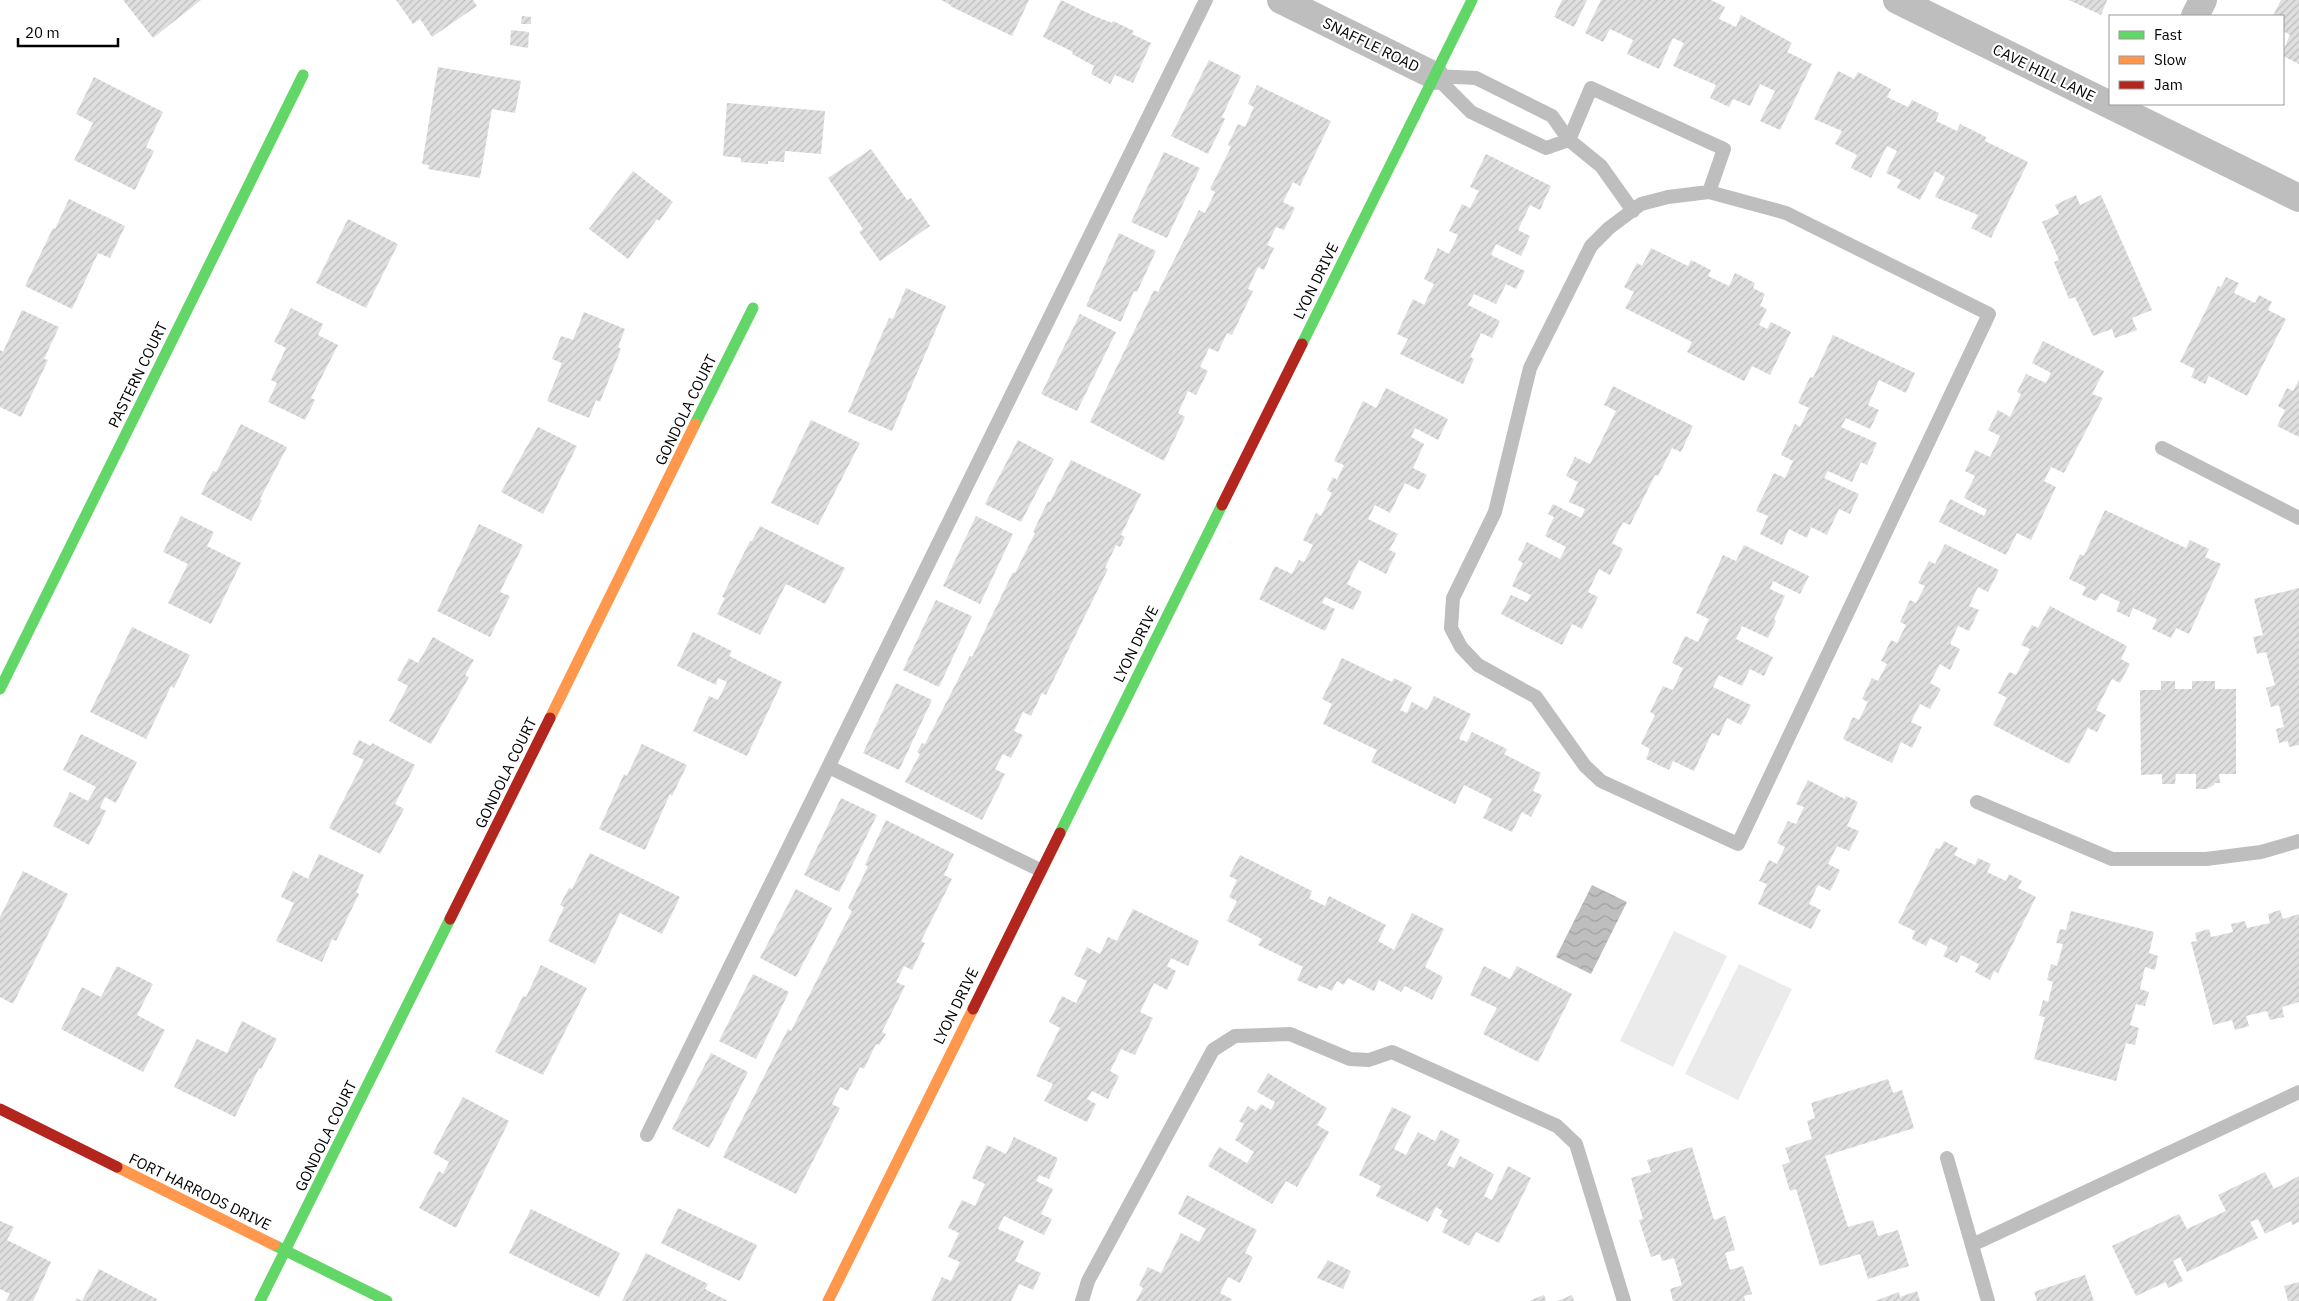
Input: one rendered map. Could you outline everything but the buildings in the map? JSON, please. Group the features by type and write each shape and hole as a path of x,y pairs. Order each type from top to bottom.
{"street":[{"name":"SNAFFLE ROAD","path":"1281,0 1435,76"},
{"name":"LYON DRIVE","path":"828,1301 1472,0"},
{"name":"CAVE HILL LANE","path":"1897,0 2109,96"},
{"path":"2196,15 2203,0"},
{"name":"PASTERN COURT","path":"0,689 303,75"},
{"name":"CAVE HILL LANE","path":"2129,105 2299,198"},
{"name":"GONDOLA COURT","path":"260,1301 753,308"},
{"name":"FORT HARRODS DRIVE","path":"0,1109 387,1301"}],"lane":[{"path":"647,1135 1206,0"},
{"path":"1435,76 1471,112 1546,148 1569,140 1591,88 1724,149 1709,192"},
{"path":"1435,76 1476,78 1552,116 1569,140 1601,166 1633,211"},
{"path":"1709,192 1786,213 1990,314 1738,844 1601,781 1585,766 1536,697 1478,665 1461,647 1451,628 1453,598 1495,512 1530,368 1592,246 1609,228 1633,211 1641,204 1668,197 1709,192"},
{"path":"2162,448 2299,518"},
{"path":"829,767 1040,870"},
{"path":"1977,802 2112,859 2206,859 2261,852 2299,841"},
{"path":"1082,1301 1088,1281 1213,1050 1235,1036 1259,1034 1290,1034 1350,1059 1370,1060 1392,1052 1557,1126 1576,1144 1624,1301"},
{"path":"1972,1245 2299,1092"},
{"path":"1947,1158 1988,1301"}],"shaded area":[{"path":"1674,931 1727,956 1673,1067 1620,1041"},
{"path":"1739,964 1792,989 1738,1100 1685,1074"}],"water":[{"path":"1592,885 1627,902 1591,974 1556,957"}],"traffic: fast":[{"path":"1302,344 1472,0"},
{"path":"0,689 303,75"},
{"path":"695,424 753,308"},
{"path":"1060,833 1222,505"},
{"path":"260,1301 450,919"},
{"path":"274,1245 387,1301"}],"traffic: slow":[{"path":"550,718 695,424"},
{"path":"828,1301 973,1009"},
{"path":"117,1167 274,1245"}],"traffic: jam":[{"path":"1222,505 1302,344"},
{"path":"450,919 550,718"},
{"path":"973,1009 1060,833"},
{"path":"0,1109 117,1167"}]}
